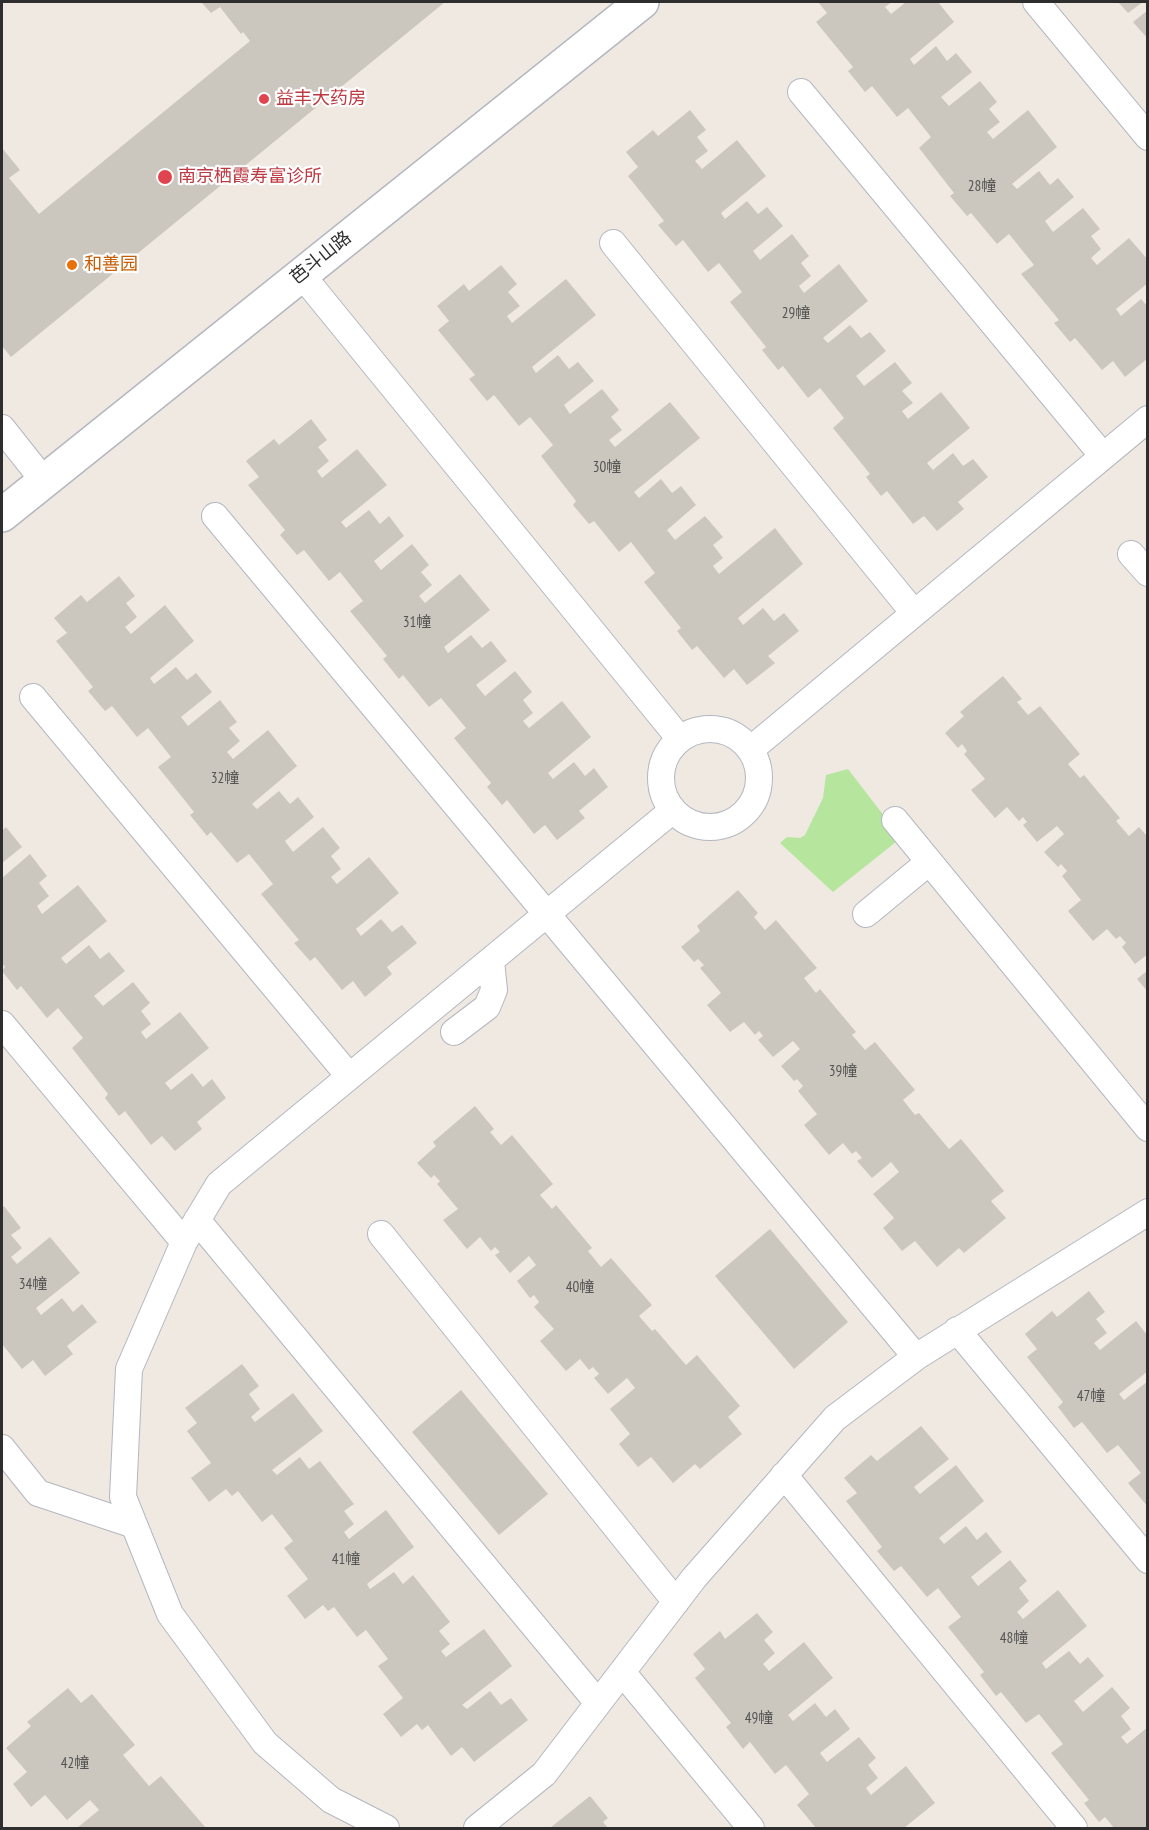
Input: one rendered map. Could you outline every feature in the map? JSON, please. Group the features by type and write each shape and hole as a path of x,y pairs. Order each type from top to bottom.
{"street":[{"name":"芭斗山路","path":"2,515 642,2"}],"lane":[{"path":"1036,2 1148,137"},
{"path":"801,92 1103,456"},
{"path":"613,243 914,613"},
{"path":"301,274 680,739"},
{"path":"750,750 1148,419"},
{"path":"2,428 44,481"},
{"path":"215,516 916,1357"},
{"path":"33,697 349,1076"},
{"path":"710,729 727,732 741,740 750,750 758,769 758,786 753,801 741,816 724,825 705,827 687,822 673,810 664,796 660,781 662,765 669,751 680,739 694,731 710,729"},
{"path":"386,1828 331,1800 265,1743 170,1614 123,1497 129,1369 184,1242 219,1185 673,810"},
{"path":"895,820 1148,1128"},
{"path":"866,914 929,862"},
{"path":"454,1032 487,1007 494,990 491,961"},
{"path":"2,1024 184,1242"},
{"path":"477,1828 544,1774 694,1578 835,1418 916,1357 957,1330 1148,1212"},
{"path":"197,1220 598,1703"},
{"path":"381,1234 676,1602"},
{"path":"957,1330 1148,1560"},
{"path":"2,1448 38,1493 134,1525"},
{"path":"784,1475 1074,1828"},
{"path":"622,1672 752,1828"}],"green space":[{"path":"848,769 901,838 833,892 780,843 787,837 800,838 805,835 823,798 826,775"}],"building":[{"path":"201,2 445,2 11,357 2,346 2,148 20,170 9,178 39,214 250,41 243,32 241,34 220,7 211,13"},
{"path":"818,2 892,2 885,7 891,14 906,2 938,2 954,22 910,59 914,65 936,46 947,61 956,53 972,72 941,97 949,106 980,81 997,102 989,109 1000,122 987,132 993,139 1028,110 1057,147 1012,184 1017,189 1039,171 1050,185 1058,178 1074,197 1045,221 1053,232 1083,208 1100,229 1091,236 1101,249 1091,258 1097,265 1129,238 1148,260 1148,283 1116,309 1121,316 1141,299 1148,307 1148,358 1125,377 1113,361 1102,370 1075,338 1070,342 1054,323 1059,320 1021,274 1034,265 1009,234 997,244 971,213 967,216 950,196 954,193 919,148 931,137 908,108 897,117 872,86 865,92 848,71 853,67 816,22 827,13"},
{"path":"1118,2 1143,2 1128,13"},
{"path":"1148,10 1148,39 1133,22"},
{"path":"690,110 706,130 697,137 708,151 695,161 702,169 737,140 766,176 721,213 725,219 747,201 758,214 767,207 783,226 753,251 760,260 792,234 809,256 801,263 811,276 799,286 804,293 839,264 868,301 823,338 828,343 850,325 861,338 870,332 886,351 856,376 864,386 895,362 912,383 902,391 913,403 902,411 908,419 941,392 970,428 927,463 933,470 953,453 963,466 973,459 988,477 958,502 964,509 937,531 924,516 913,524 887,491 881,496 866,477 870,474 833,428 844,418 820,388 808,398 783,366 778,370 762,350 766,347 730,302 742,292 719,263 708,272 683,240 676,246 658,225 664,221 628,176 638,167 626,152 653,130 658,136"},
{"path":"501,265 517,284 508,292 520,306 507,316 512,323 566,279 596,315 532,367 536,373 558,355 569,369 578,362 594,381 564,405 570,414 602,389 619,410 611,417 622,430 609,440 615,447 670,402 700,438 634,492 639,498 661,479 672,493 681,486 696,505 667,530 675,540 705,516 723,537 713,545 723,558 713,566 719,574 775,528 803,564 738,618 743,625 763,608 774,621 784,613 799,631 768,656 775,663 747,685 734,669 724,678 697,646 692,650 677,631 681,628 644,582 655,573 631,542 619,552 594,521 589,524 573,505 576,501 541,456 553,445 530,417 519,426 494,395 487,401 469,379 475,375 438,330 449,321 437,306 464,284 469,291"},
{"path":"311,419 327,440 318,447 329,461 317,471 322,478 357,449 387,485 341,522 346,528 369,510 380,524 389,516 404,536 374,561 381,570 412,544 429,565 421,572 432,585 419,596 425,603 460,574 490,610 444,647 448,653 471,635 482,648 491,641 507,661 476,685 485,696 515,671 532,692 523,700 533,713 523,721 529,728 562,701 591,737 548,773 553,779 574,762 585,776 594,768 608,787 579,811 585,818 557,840 545,825 534,834 507,800 502,805 487,787 491,783 454,738 466,728 441,698 429,707 403,675 399,679 383,659 387,656 350,611 363,601 340,572 329,581 304,550 297,555 280,535 285,530 248,485 259,477 246,461 274,439 279,445"},
{"path":"119,576 135,596 126,603 137,617 125,627 131,634 165,605 194,641 150,678 154,684 176,667 187,680 196,673 212,692 181,717 188,726 220,700 237,722 229,728 240,741 227,752 233,759 268,730 297,766 252,804 257,809 279,791 290,804 298,797 314,817 285,841 293,852 323,827 340,848 331,856 341,869 331,877 337,884 369,857 399,893 356,929 361,936 381,919 392,932 402,925 417,943 387,967 392,974 365,997 353,981 342,990 315,957 310,961 294,943 299,940 261,894 273,884 249,854 237,863 211,832 207,836 190,815 194,812 158,767 171,757 148,728 137,737 112,706 105,711 88,691 93,687 56,641 67,633 54,618 81,595 87,602"},
{"path":"1003,676 1022,699 1017,702 1028,715 1040,706 1080,754 1068,764 1080,778 1084,775 1120,818 1116,821 1129,836 1139,827 1148,837 1148,954 1135,964 1122,947 1126,943 1120,936 1116,939 1107,929 1093,941 1068,911 1081,900 1062,876 1067,871 1061,864 1058,867 1044,852 1064,834 1057,826 1037,842 1023,825 1027,822 1023,817 1019,821 1007,807 995,818 971,790 985,779 964,754 967,751 962,744 958,748 945,733 964,716 960,712"},
{"path":"6,827 22,847 2,863 2,831"},
{"path":"30,854 47,876 39,883 49,896 37,906 42,914 78,885 107,921 61,958 66,964 89,945 100,959 109,952 125,971 94,996 103,1006 133,982 150,1003 141,1011 151,1024 141,1032 146,1039 180,1012 209,1048 165,1083 171,1090 192,1073 203,1087 212,1079 226,1098 197,1122 202,1129 175,1151 162,1136 151,1145 125,1111 119,1116 105,1098 108,1094 72,1048 83,1038 58,1008 47,1018 21,986 17,990 2,971 5,967 2,963 2,878"},
{"path":"738,890 758,913 754,917 765,930 776,920 817,968 804,978 816,993 820,989 856,1032 852,1035 865,1050 875,1042 915,1090 903,1100 915,1115 919,1113 949,1149 961,1139 1004,1191 991,1201 1006,1218 964,1253 959,1248 937,1267 915,1241 902,1251 883,1228 894,1218 873,1194 899,1172 891,1162 872,1178 857,1161 862,1158 856,1151 852,1154 843,1143 829,1155 804,1125 817,1114 798,1091 803,1086 797,1079 794,1081 781,1066 800,1049 793,1041 773,1057 758,1040 763,1036 759,1031 755,1035 744,1022 730,1032 707,1005 721,993 700,968 704,965 698,959 694,962 681,947 700,931 697,926"},
{"path":"1148,970 1148,992 1137,979"},
{"path":"475,1106 494,1129 490,1132 501,1145 512,1135 553,1184 540,1195 552,1209 556,1205 592,1248 588,1251 601,1267 611,1258 652,1305 639,1316 652,1331 655,1329 686,1365 697,1355 740,1406 728,1417 742,1434 700,1469 695,1464 673,1483 651,1457 638,1467 619,1444 630,1434 610,1409 635,1388 627,1378 608,1394 594,1378 599,1374 593,1367 589,1370 580,1359 566,1371 540,1341 554,1329 534,1307 539,1302 534,1295 530,1298 517,1281 536,1265 529,1256 510,1273 495,1255 500,1252 495,1247 491,1251 480,1237 467,1249 443,1220 458,1209 437,1184 440,1181 434,1175 431,1178 417,1163 436,1146 433,1142"},
{"path":"4,1206 21,1228 11,1235 22,1248 11,1257 17,1264 50,1237 80,1273 36,1308 41,1315 62,1298 73,1312 82,1304 97,1322 67,1346 73,1354 45,1376 33,1360 22,1369 2,1344 2,1208"},
{"path":"770,1229 848,1322 794,1369 715,1276"},
{"path":"1089,1291 1105,1312 1096,1319 1107,1333 1094,1343 1100,1350 1136,1321 1148,1336 1148,1371 1119,1394 1124,1400 1148,1381 1148,1507 1128,1483 1141,1473 1118,1445 1107,1453 1082,1422 1074,1428 1058,1407 1063,1402 1027,1357 1037,1349 1025,1334 1052,1311 1057,1317"},
{"path":"242,1364 259,1386 249,1394 260,1409 251,1417 255,1422 293,1393 323,1431 272,1470 277,1475 300,1457 309,1469 320,1461 354,1504 344,1511 354,1524 344,1532 349,1539 386,1510 414,1547 367,1584 370,1589 394,1572 403,1584 413,1575 450,1622 439,1631 450,1644 441,1651 446,1657 484,1629 512,1666 462,1705 467,1709 490,1691 501,1705 511,1698 528,1720 474,1762 462,1747 451,1756 428,1725 422,1730 417,1724 401,1737 383,1714 403,1698 378,1666 388,1659 366,1630 357,1637 334,1607 328,1611 323,1605 305,1619 287,1596 308,1579 284,1548 293,1541 272,1514 262,1522 238,1491 232,1496 226,1489 209,1502 191,1478 211,1463 187,1431 197,1423 185,1408"},
{"path":"461,1390 548,1494 499,1535 412,1432"},
{"path":"921,1426 949,1459 914,1487 920,1494 956,1465 984,1501 939,1538 944,1544 966,1526 977,1540 986,1532 1002,1552 971,1577 978,1586 1010,1560 1027,1581 1019,1588 1029,1601 1017,1612 1023,1619 1058,1590 1087,1626 1042,1663 1046,1669 1069,1651 1080,1664 1088,1657 1104,1676 1074,1701 1083,1712 1112,1687 1130,1708 1121,1716 1131,1729 1121,1737 1127,1744 1148,1727 1148,1787 1146,1789 1148,1791 1148,1828 1114,1828 1105,1817 1099,1822 1084,1803 1089,1800 1051,1753 1063,1744 1039,1714 1026,1723 1001,1692 996,1696 980,1675 984,1672 948,1627 961,1617 938,1588 927,1597 901,1566 894,1571 877,1551 882,1547 846,1501 857,1493 844,1478 871,1455 877,1461"},
{"path":"757,1613 773,1632 764,1640 775,1653 763,1664 769,1671 804,1642 833,1678 788,1715 793,1721 815,1703 826,1717 835,1709 850,1729 820,1753 827,1762 859,1737 876,1758 868,1765 878,1778 866,1788 871,1795 906,1766 935,1803 904,1828 816,1828 797,1805 809,1794 786,1765 775,1774 750,1742 743,1749 726,1727 731,1723 695,1678 705,1669 693,1654 720,1631 725,1639"},
{"path":"68,1688 81,1703 92,1694 135,1745 123,1755 149,1786 161,1776 206,1828 77,1828 99,1810 90,1800 67,1820 45,1795 31,1807 13,1784 27,1772 6,1748 31,1726 27,1722"},
{"path":"590,1796 608,1818 603,1822 608,1828 550,1828"}],"place":[{"name":"益丰大药房","path":"264,99"},
{"name":"南京栖霞寿富诊所","path":"165,177"},
{"name":"和善园","path":"72,265"}]}
